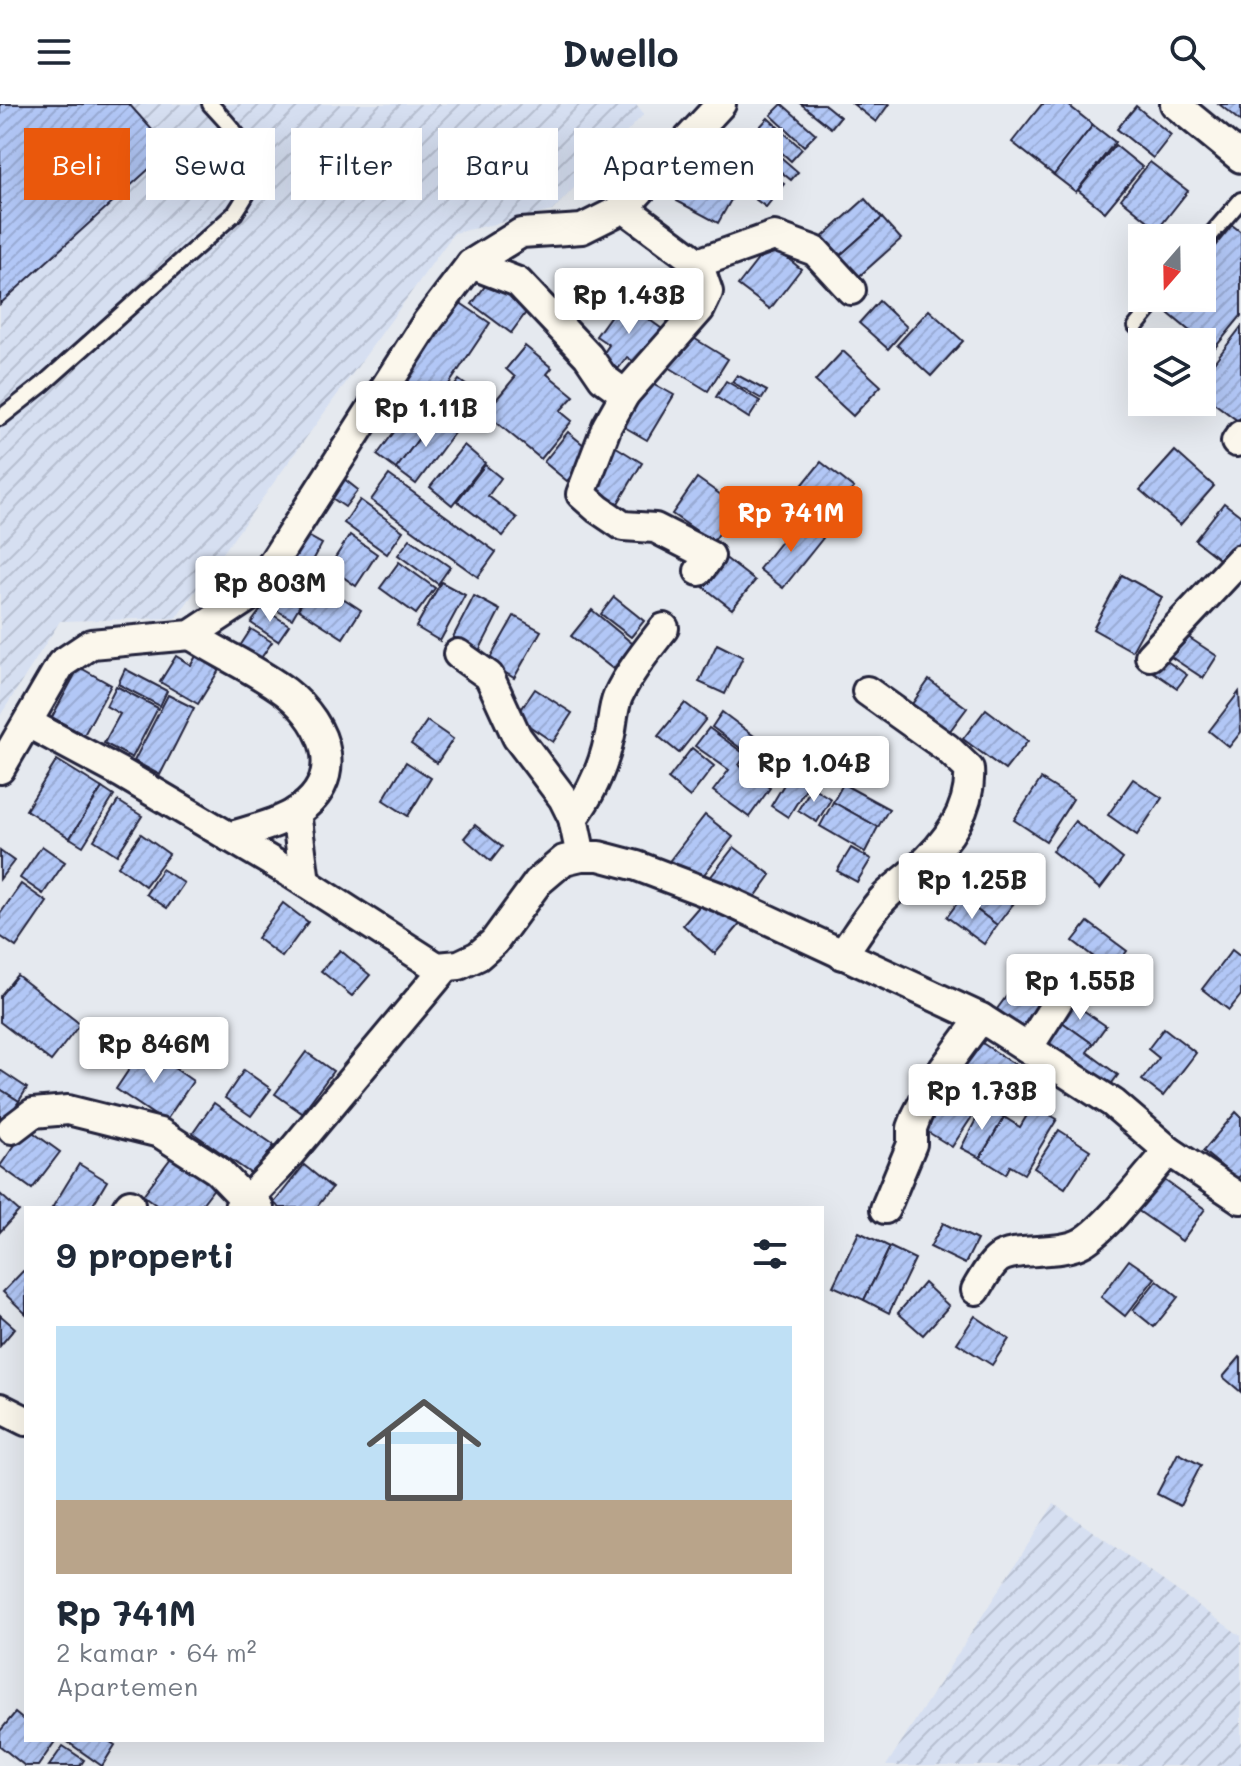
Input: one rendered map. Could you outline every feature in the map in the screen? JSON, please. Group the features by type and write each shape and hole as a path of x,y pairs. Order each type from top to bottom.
{"street":[{"path":"0,769 61,664 91,644 191,635 253,594 427,322 471,264 521,233 582,229 624,208 721,104"},
{"path":"1175,104 1241,158"},
{"path":"624,208 698,263 708,292 700,309 625,394 607,426 581,494 623,526 655,528 710,556 699,571"},
{"path":"698,263 774,236 815,251 851,290"},
{"path":"471,264 518,282 578,344 603,378 625,394"},
{"path":"1150,656 1237,571"},
{"path":"573,818 590,796 609,739 618,696 664,628"},
{"path":"191,635 287,693 315,719 326,750 326,776 314,797 296,812 275,823 229,837"},
{"path":"458,654 489,676 517,737 563,798 573,818 581,856"},
{"path":"842,955 883,899 954,832 970,781 969,769 947,748 867,691"},
{"path":"28,723 305,882 426,961 445,968 478,956 494,942 544,875 564,860 599,856 637,866 719,897 981,1018 1113,1103 1169,1151 1241,1199"},
{"path":"296,812 305,882"},
{"path":"12,1129 33,1113 68,1110 160,1133 217,1170 247,1205 445,968"},
{"path":"1028,1048 1070,982"},
{"path":"885,1209 912,1144 912,1128 917,1115 934,1082 981,1018"},
{"path":"976,1290 999,1258 1013,1254 1062,1251 1084,1241 1114,1213 1169,1151"},
{"path":"0,1408 24,1420"}],"lane":[{"path":"0,418 42,385 235,213 252,178 250,160 235,131 210,104"},
{"path":"1216,229 1241,200"},
{"path":"1136,326 1148,312"}],"shaded area":[{"path":"0,104 636,104 644,114 631,128 574,128 574,188 552,211 454,233 176,618 60,621 0,716"},
{"path":"1054,1504 1241,1636 1241,1766 886,1766"}],"building":[{"path":"0,104 129,104 150,128 146,128 146,172 130,186 130,128 24,128 24,200 115,200 0,304"},
{"path":"782,104 816,134 804,146 771,115"},
{"path":"801,104 824,104 840,117 831,128"},
{"path":"853,104 889,104 876,122"},
{"path":"1042,104 1067,104 1093,125 1054,175 1012,142"},
{"path":"1219,104 1241,104 1241,122"},
{"path":"1136,106 1171,135 1153,158 1117,129"},
{"path":"768,118 779,128 759,128"},
{"path":"1093,125 1115,142 1076,192 1054,175"},
{"path":"783,132 802,149 791,161 783,154"},
{"path":"1115,145 1142,167 1105,212 1078,190"},
{"path":"783,159 798,172 791,180 783,173"},
{"path":"1150,162 1188,191 1162,224 1152,224 1121,199"},
{"path":"865,199 882,218 837,258 820,239"},
{"path":"678,200 731,200 718,223"},
{"path":"756,200 771,200 766,207"},
{"path":"882,218 901,239 856,279 837,258"},
{"path":"1232,225 1241,232 1241,316 1216,346 1216,328 1186,328 1167,312 1216,312 1216,245"},
{"path":"770,244 801,269 770,309 738,285"},
{"path":"491,278 530,307 511,333 472,304"},
{"path":"456,300 490,323 435,405 400,382"},
{"path":"622,300 665,331 640,366 627,357 618,369 601,357 609,345 596,336"},
{"path":"879,301 907,327 888,349 859,323"},
{"path":"929,310 963,341 931,376 897,345"},
{"path":"1241,327 1241,417 1238,421 1216,404 1216,360"},
{"path":"687,334 728,359 708,391 667,366"},
{"path":"525,346 552,368 547,374 574,396 560,411 572,421 541,459 485,413 515,377 506,369"},
{"path":"843,351 881,386 853,416 815,381"},
{"path":"737,375 767,391 762,399 732,382"},
{"path":"459,380 489,402 468,431 438,408"},
{"path":"647,380 674,395 647,440 621,425"},
{"path":"726,381 760,401 749,418 716,397"},
{"path":"418,400 437,414 396,469 377,455"},
{"path":"437,414 457,429 416,484 396,469"},
{"path":"568,432 591,451 567,481 544,462"},
{"path":"464,445 485,463 452,505 430,487"},
{"path":"613,445 642,463 614,510 584,492"},
{"path":"1175,451 1214,486 1180,525 1140,490"},
{"path":"821,462 854,488 827,520 795,494"},
{"path":"485,465 501,478 488,496 517,518 503,536 457,501"},
{"path":"389,475 496,552 478,577 371,500"},
{"path":"343,478 358,490 345,507 329,496"},
{"path":"697,478 738,507 713,542 672,514"},
{"path":"360,500 403,531 387,554 344,523"},
{"path":"1224,503 1241,516 1241,539 1223,562 1195,540"},
{"path":"799,519 823,538 783,588 759,569"},
{"path":"299,531 322,544 308,570 284,557"},
{"path":"350,535 377,554 356,586 329,567"},
{"path":"410,539 450,567 438,584 398,555"},
{"path":"719,553 755,581 732,609 697,582"},
{"path":"399,562 435,588 416,614 380,588"},
{"path":"1122,575 1162,597 1132,651 1093,629"},
{"path":"317,581 361,610 343,638 298,609"},
{"path":"441,582 465,595 440,641 416,627"},
{"path":"270,589 300,605 292,619 262,602"},
{"path":"474,596 500,610 479,651 453,637"},
{"path":"614,597 644,621 631,637 601,614"},
{"path":"262,608 289,625 278,641 251,623"},
{"path":"592,610 633,644 613,669 571,636"},
{"path":"514,616 541,631 514,678 488,662"},
{"path":"251,629 272,642 255,667 235,654"},
{"path":"1182,633 1217,656 1203,678 1168,655"},
{"path":"717,644 743,657 725,694 699,682"},
{"path":"176,656 191,665 196,656 219,670 198,704 160,682"},
{"path":"1161,657 1187,675 1177,688 1152,671"},
{"path":"79,667 111,685 84,735 52,717"},
{"path":"125,669 167,691 160,706 118,684"},
{"path":"929,680 967,708 949,732 912,704"},
{"path":"116,686 158,708 132,758 104,743 120,714 106,706"},
{"path":"535,689 572,713 553,742 516,717"},
{"path":"1239,692 1241,732 1229,747 1209,731"},
{"path":"168,695 194,708 160,775 134,761"},
{"path":"685,703 706,719 679,753 658,736"},
{"path":"986,709 1028,741 1005,770 963,739"},
{"path":"722,712 754,736 743,750 712,727"},
{"path":"427,721 453,739 437,763 411,744"},
{"path":"709,728 746,755 739,765 770,788 749,817 713,791 729,770 695,746"},
{"path":"768,742 790,756 773,783 751,770"},
{"path":"692,748 714,766 690,797 668,779"},
{"path":"57,760 102,788 70,838 26,810"},
{"path":"406,762 431,778 408,816 383,800"},
{"path":"797,763 815,774 788,817 771,806"},
{"path":"1041,779 1073,799 1046,841 1014,820"},
{"path":"1133,779 1162,798 1137,835 1108,815"},
{"path":"843,784 889,809 878,827 833,802"},
{"path":"812,787 831,799 817,822 798,810"},
{"path":"102,788 114,796 83,846 70,838"},
{"path":"118,801 142,816 117,855 94,840"},
{"path":"833,802 878,827 865,852 820,826"},
{"path":"705,815 733,837 695,886 667,864"},
{"path":"1075,821 1123,859 1100,889 1052,851"},
{"path":"475,825 502,847 491,861 464,838"},
{"path":"141,834 169,854 145,886 118,866"},
{"path":"42,846 65,862 43,894 20,878"},
{"path":"734,847 771,875 747,908 709,879"},
{"path":"851,848 871,859 857,882 837,871"},
{"path":"0,851 14,861 0,879"},
{"path":"988,863 1024,889 1013,904 977,878"},
{"path":"162,869 184,883 167,908 146,894"},
{"path":"977,878 1013,904 997,925 961,898"},
{"path":"21,884 47,902 16,947 0,936 0,914"},
{"path":"961,898 997,925 984,944 947,917"},
{"path":"703,902 719,915 726,907 742,922 715,954 683,925"},
{"path":"283,903 308,922 282,957 257,938"},
{"path":"1088,922 1127,951 1112,971 1073,941"},
{"path":"340,950 370,975 352,996 321,971"},
{"path":"1232,950 1241,957 1241,995 1229,1010 1202,989"},
{"path":"1025,971 1057,993 1028,1033 997,1009"},
{"path":"17,975 80,1024 51,1061 0,1022 0,996"},
{"path":"1067,999 1106,1026 1093,1044 1055,1017"},
{"path":"1055,1017 1093,1044 1087,1052 1118,1075 1106,1091 1037,1041"},
{"path":"1164,1028 1196,1053 1163,1096 1142,1080 1159,1058 1148,1049"},
{"path":"976,1039 1025,1071 1008,1097 959,1064"},
{"path":"144,1047 193,1081 165,1122 116,1089"},
{"path":"306,1052 333,1071 302,1113 275,1094"},
{"path":"0,1070 27,1088 19,1101 0,1089"},
{"path":"244,1070 271,1089 251,1116 225,1098"},
{"path":"0,1089 19,1101 3,1126 0,1124"},
{"path":"942,1094 973,1115 952,1147 920,1127"},
{"path":"214,1103 274,1145 253,1175 193,1133"},
{"path":"1033,1105 1057,1119 1024,1174 1010,1166 1006,1174 980,1158 1004,1117 1020,1127"},
{"path":"983,1106 1004,1117 980,1158 961,1148"},
{"path":"1236,1112 1241,1117 1241,1175 1237,1179 1203,1151"},
{"path":"27,1128 60,1152 32,1189 0,1166"},
{"path":"1059,1130 1090,1150 1065,1188 1034,1168"},
{"path":"174,1154 215,1187 201,1206 157,1206 143,1195"},
{"path":"79,1164 107,1181 92,1206 53,1206"},
{"path":"304,1165 332,1188 318,1206 278,1206 274,1203"},
{"path":"1160,1177 1205,1209 1182,1241 1137,1210"},
{"path":"0,1194 19,1211 0,1232"},
{"path":"943,1223 977,1240 965,1264 930,1247"},
{"path":"859,1232 890,1247 864,1300 833,1286"},
{"path":"890,1247 915,1259 889,1313 864,1300"},
{"path":"1129,1260 1155,1278 1125,1316 1101,1297"},
{"path":"23,1271 24,1272 24,1312 3,1292"},
{"path":"1157,1280 1178,1297 1154,1327 1133,1310"},
{"path":"924,1283 949,1306 923,1335 898,1313"},
{"path":"0,1315 15,1328 0,1346"},
{"path":"975,1316 1009,1339 992,1365 957,1343"},
{"path":"1241,1358 1241,1392 1223,1377"},
{"path":"1178,1453 1201,1465 1180,1506 1157,1494"},
{"path":"15,1713 24,1720 24,1742 55,1742 38,1766 25,1766 0,1746 0,1731"},
{"path":"68,1742 110,1742 115,1745 102,1766"},
{"path":"63,1746 84,1760 80,1766 49,1766"}]}
